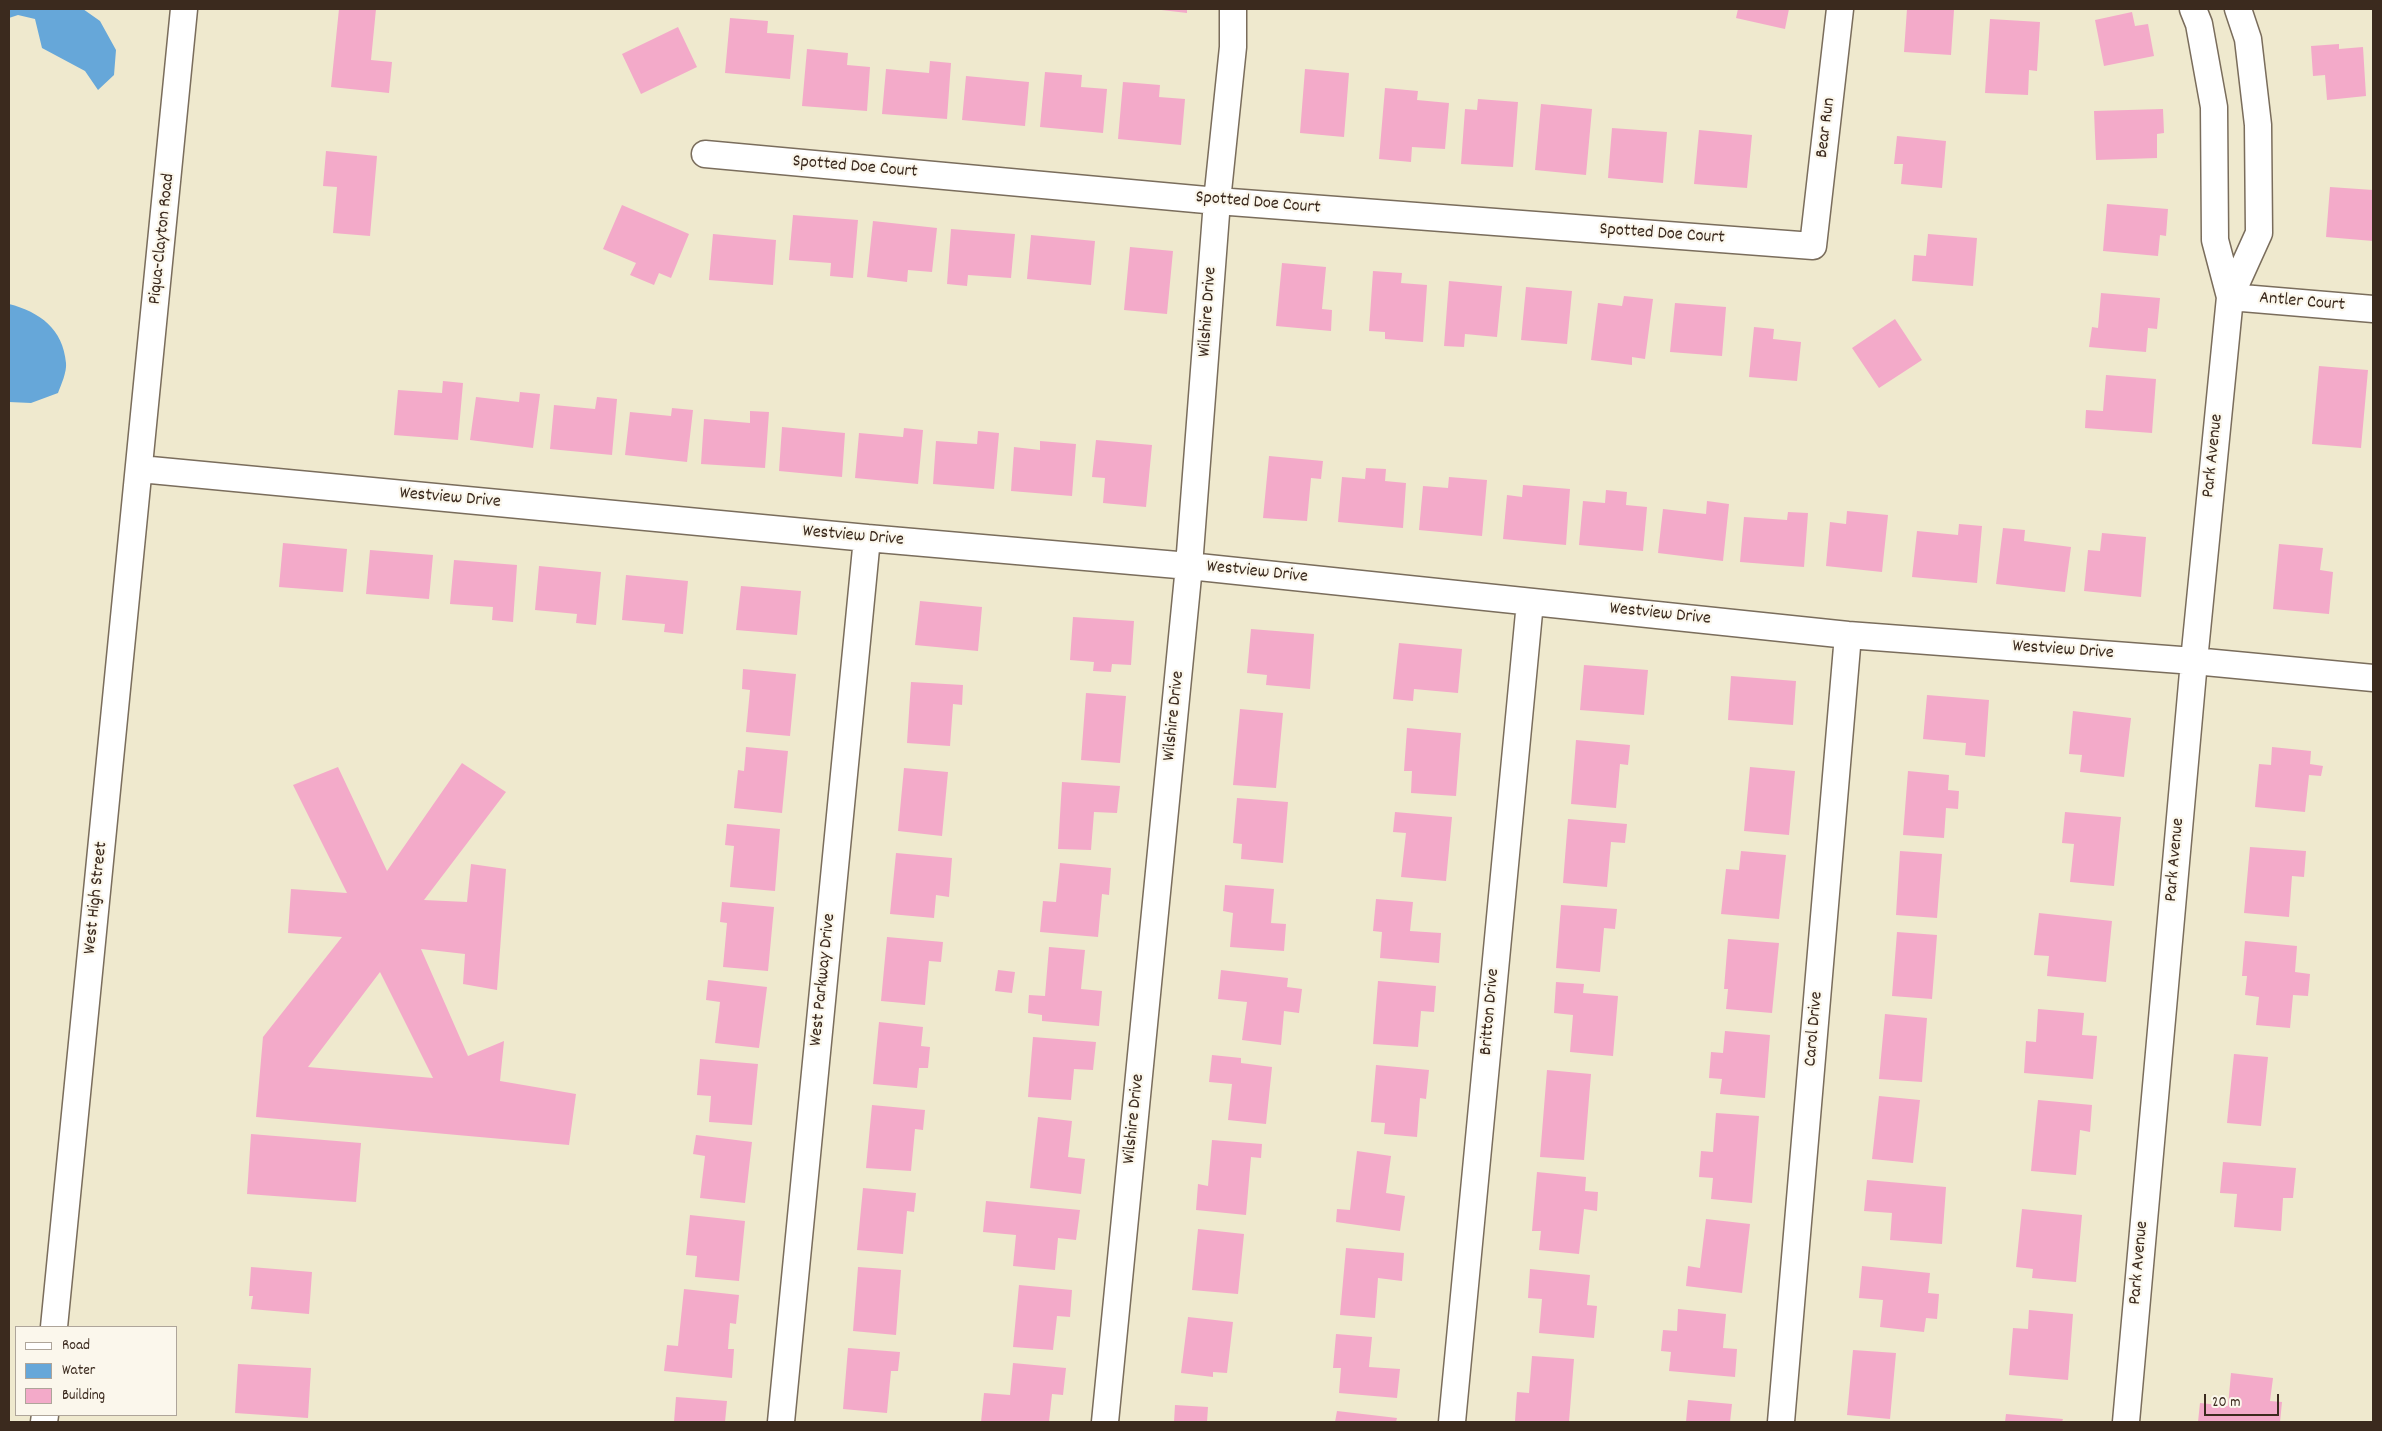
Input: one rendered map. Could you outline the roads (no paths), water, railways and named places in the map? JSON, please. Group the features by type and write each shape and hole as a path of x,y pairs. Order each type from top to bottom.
{"street":[{"name":"Piqua-Clayton Road","path":"140,469 184,9"},
{"name":"Wilshire Drive","path":"1105,1422 1189,566 1217,201 1233,47 1233,9"},
{"name":"Bear Run","path":"1813,246 1840,9"},
{"name":"Park Avenue","path":"2193,9 2199,24 2214,107 2215,240 2230,297"},
{"name":"Park Avenue","path":"2126,1422 2194,661 2230,297 2258,232 2258,125 2248,38 2238,9"},
{"name":"Spotted Doe Court","path":"705,154 1217,201 1813,246"},
{"name":"Antler Court","path":"2230,297 2373,309"},
{"name":"Westview Drive","path":"140,469 867,538 1189,566 1848,635 2194,661 2373,678"},
{"name":"West High Street","path":"54,1326 140,469"},
{"name":"West Parkway Drive","path":"781,1422 867,538"},
{"name":"Britton Drive","path":"1452,1422 1530,602"},
{"name":"Carol Drive","path":"1781,1422 1848,635"}],"water":[{"path":"9,9 83,9 100,21 116,50 114,75 98,90 85,71 42,48 35,19 18,15 9,18"},
{"path":"9,304 40,317 55,332 60,341 64,351 66,367 58,393 31,403 9,402"}]}
